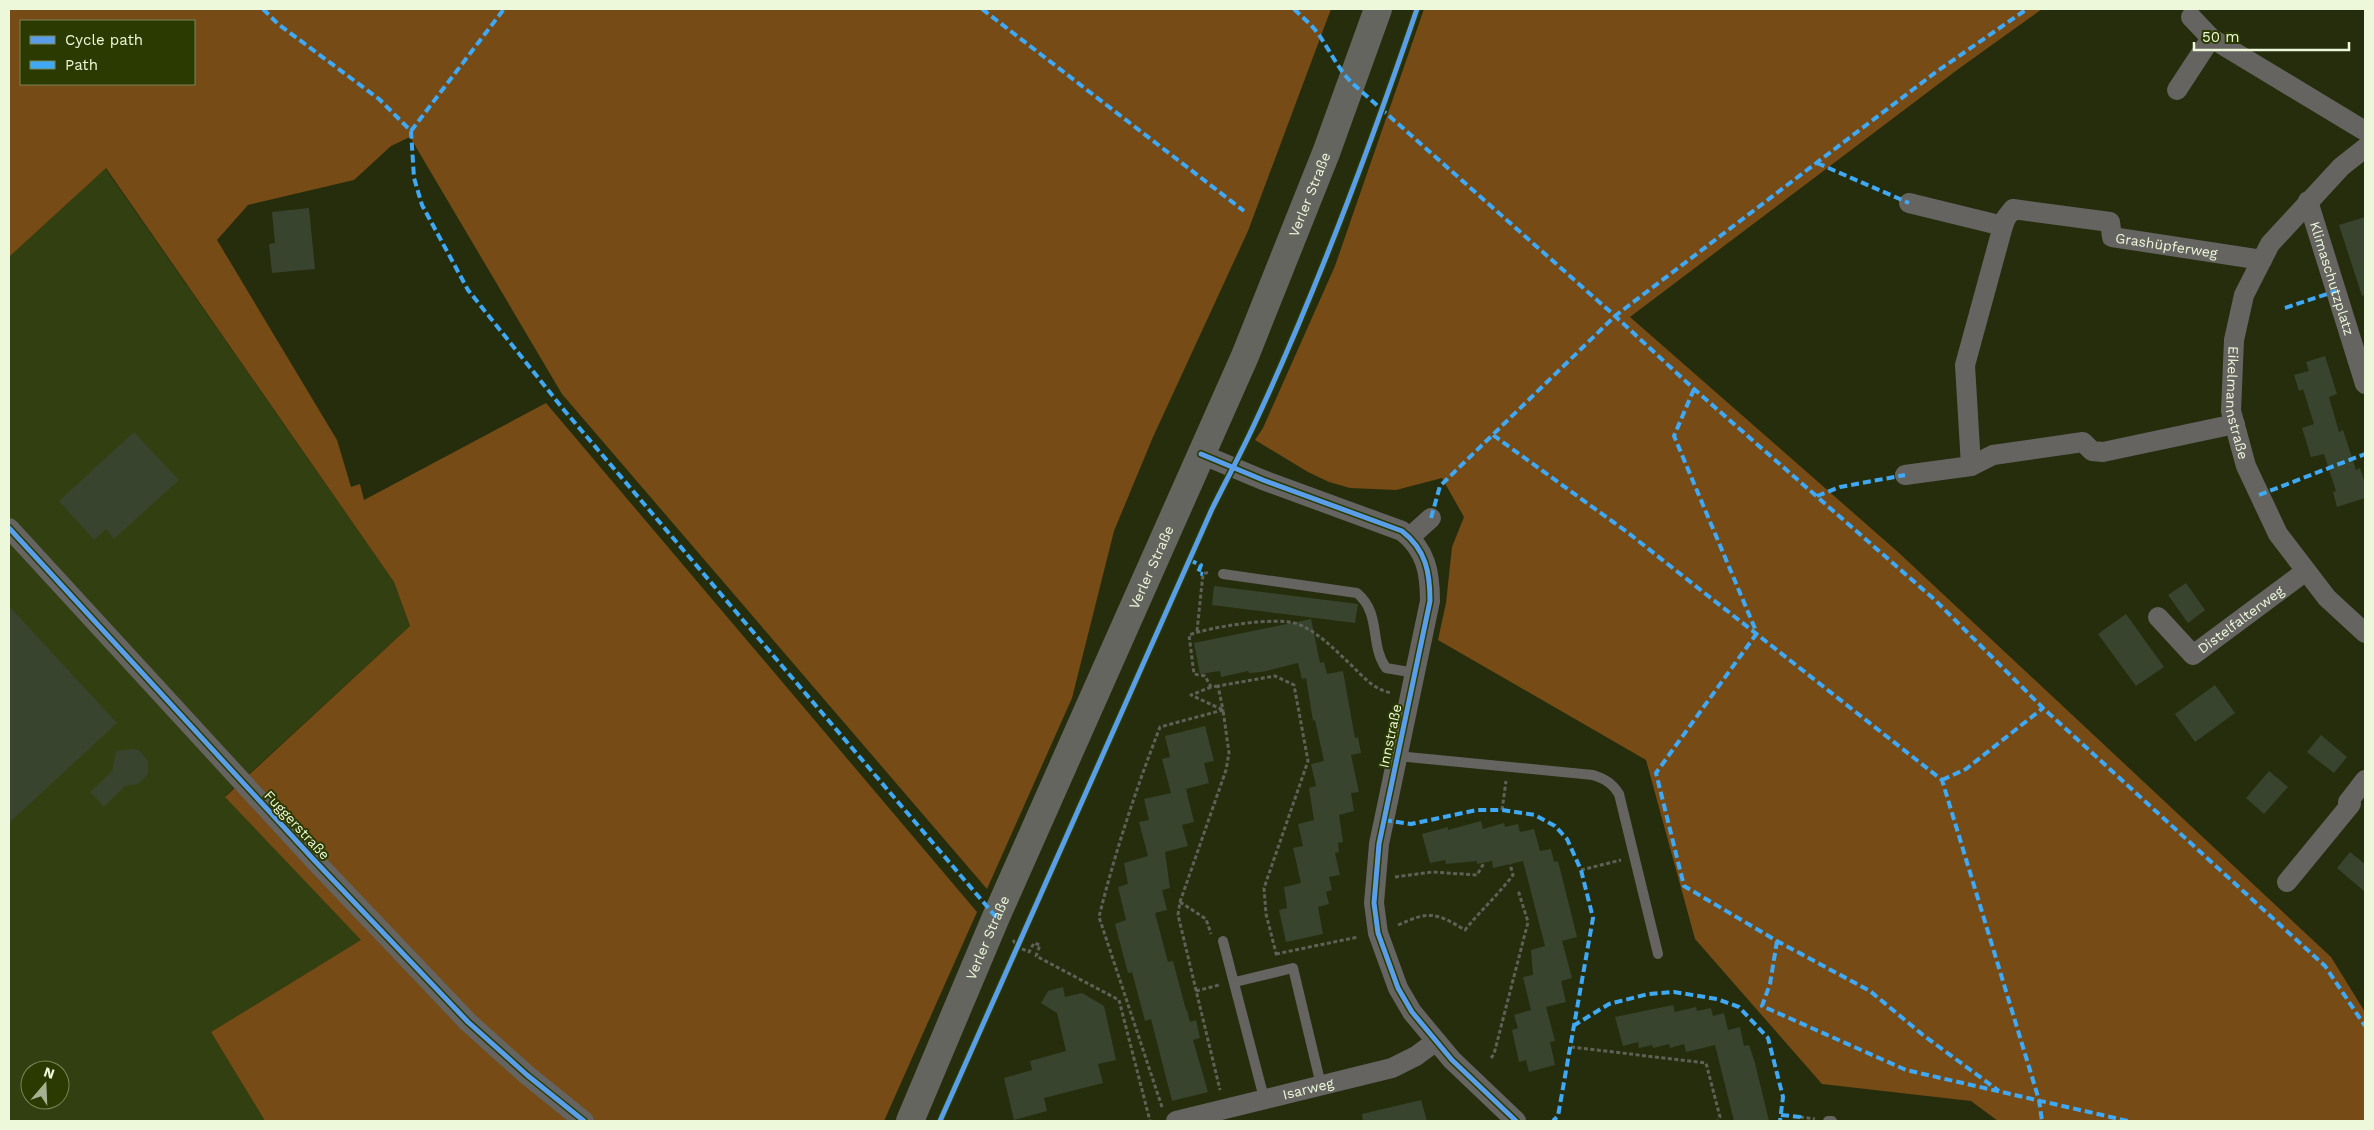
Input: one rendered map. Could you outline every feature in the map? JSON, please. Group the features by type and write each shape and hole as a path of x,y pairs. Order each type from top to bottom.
{"main road":[{"name":"Verler Straße","path":"910,1121 996,917 1201,454 1281,268 1326,153 1378,9"}],"street":[{"path":"2191,17 2211,38 2365,131"},
{"path":"2177,90 2211,38"},
{"name":"Eikelmannstraße","path":"2365,148 2341,167 2270,244 2244,295 2234,340 2231,411 2246,466 2278,534 2327,598 2365,633"},
{"name":"Klimaschutzplatz","path":"2308,201 2365,384"},
{"path":"1909,203 2003,226 1965,365 1971,466"},
{"name":"Grashüpferweg","path":"2003,226 2006,218 2013,210 2110,222 2112,237 2262,260"},
{"path":"1905,476 1971,466 1993,455 2083,442 2092,451 2103,452 2235,424"},
{"name":"Innstraße","path":"1201,454 1263,480 1388,525 1410,538 1422,554 1430,575 1430,601 1379,844 1374,903 1378,933 1398,988 1412,1012 1435,1042 1516,1121"},
{"path":"1410,538 1431,518"},
{"name":"Fuggerstraße","path":"9,528 314,860 468,1022 527,1075 584,1121"},
{"name":"Distelfalterweg","path":"2158,616 2193,655 2306,571"},
{"path":"2287,882 2351,804 2348,802 2365,780"},
{"name":"Isarweg","path":"1169,1115 1225,1108 1392,1068 1416,1056 1435,1042"}],"lane":[{"path":"1223,574 1357,593 1366,600 1373,619 1378,658 1386,668 1414,673"},
{"path":"1397,756 1593,775 1604,779 1614,786 1619,794 1658,954"},
{"path":"1223,941 1264,1098"},
{"path":"1235,982 1293,968 1321,1085"}],"path":[{"path":"1198,632 1203,574 1210,572 1223,574"},
{"path":"1211,687 1205,676 1194,674 1189,635 1236,624 1296,623 1323,638 1377,689 1410,697"},
{"path":"1223,710 1191,696 1211,687 1276,676 1294,685 1308,761 1264,888 1266,914 1281,971"},
{"path":"1218,686 1229,753 1226,770 1180,902 1178,916 1225,1108"},
{"path":"1169,1115 1100,917 1126,822 1160,726 1223,710"},
{"path":"1502,810 1508,767"},
{"path":"1580,870 1635,857"},
{"path":"1375,880 1432,872 1476,875 1484,862"},
{"path":"1276,954 1378,933 1421,915 1431,914 1450,921 1464,930 1483,907 1500,893 1513,875 1510,864"},
{"path":"1491,1058 1494,1054 1528,922 1518,890"},
{"path":"1180,902 1206,919 1211,933 1223,941"},
{"path":"996,917 1018,947 1030,952 1034,943 1040,945 1036,956 1119,1000 1150,1121"},
{"path":"1196,990 1235,982"},
{"path":"1571,1047 1706,1063 1720,1117 1718,1121"},
{"path":"1800,1117 1807,1118"}],"shaded area":[{"path":"9,9 1331,9 1248,231 1153,437 1114,531 1072,698 987,889 562,394 410,137 391,146 354,180 248,205 217,240 337,440 351,487 360,484 364,500 546,403 977,912 884,1121 265,1121 211,1032 361,940 225,797 410,626 394,582 106,168 9,257"},
{"path":"1424,9 2042,9 1957,70 1630,317 1898,552 2331,957 2365,1012 2365,1121 1998,1121 1971,1101 1822,1084 1695,939 1646,760 1438,640 1446,603 1452,547 1464,517 1442,478 1396,490 1350,488 1329,482 1308,472 1255,440 1263,428 1335,266"},
{"path":"105,168 394,582 410,626 225,796 362,940 211,1032 265,1121 9,1121 9,257"}],"building":[{"path":"309,208 315,269 272,273 269,244 275,243 272,212"},
{"path":"2365,217 2365,295 2362,296 2339,225"},
{"path":"2325,356 2337,394 2329,397 2339,432 2343,430 2356,470 2360,468 2365,483 2365,498 2337,507 2333,492 2336,491 2324,454 2311,457 2302,428 2314,424 2303,389 2299,391 2294,375 2309,371 2306,362"},
{"path":"134,432 179,480 114,539 106,529 94,540 59,501"},
{"path":"2186,583 2205,610 2188,623 2168,595"},
{"path":"1214,586 1358,604 1355,623 1212,605"},
{"path":"9,606 117,723 9,823"},
{"path":"2126,614 2164,667 2136,686 2098,634"},
{"path":"1311,619 1320,663 1324,662 1327,674 1343,671 1355,738 1358,737 1361,753 1351,755 1359,792 1351,793 1354,811 1339,815 1343,842 1338,843 1339,852 1335,853 1340,875 1329,877 1332,890 1326,892 1329,904 1318,907 1323,934 1286,942 1279,910 1287,908 1284,887 1301,883 1293,848 1303,846 1298,824 1314,820 1309,788 1316,786 1311,764 1324,761 1315,720 1313,721 1306,678 1302,679 1298,663 1262,672 1249,673 1248,671 1221,677 1220,671 1200,674 1194,643"},
{"path":"2215,685 2235,713 2195,742 2175,714"},
{"path":"1205,726 1214,761 1204,763 1209,783 1186,789 1194,822 1182,825 1188,846 1165,852 1170,888 1162,890 1167,910 1155,913 1168,962 1173,961 1190,1022 1196,1020 1200,1038 1193,1040 1208,1092 1172,1101 1151,1019 1145,1021 1132,972 1128,973 1115,924 1126,920 1118,887 1128,884 1124,863 1148,856 1139,822 1149,820 1144,799 1171,793 1162,759 1170,757 1165,736"},
{"path":"2321,735 2347,757 2334,773 2307,752"},
{"path":"139,750 148,761 148,774 138,784 125,786 104,807 90,792 112,771 116,751"},
{"path":"2269,771 2288,787 2264,814 2246,798"},
{"path":"1481,821 1483,829 1504,823 1505,827 1518,824 1520,832 1534,829 1540,851 1551,849 1554,862 1558,861 1577,937 1562,941 1572,978 1561,981 1566,1002 1546,1007 1555,1041 1550,1042 1555,1065 1529,1072 1526,1060 1519,1062 1512,1030 1518,1028 1514,1015 1531,1010 1523,977 1533,975 1531,950 1545,946 1523,861 1493,868 1492,861 1477,864 1477,861 1446,864 1445,860 1430,863 1422,834 1448,827 1448,830"},
{"path":"2350,852 2365,864 2365,892 2337,868"},
{"path":"1063,987 1065,997 1082,993 1104,1006 1116,1060 1098,1064 1103,1083 1044,1098 1047,1111 1014,1120 1004,1078 1032,1070 1030,1061 1066,1051 1057,1013 1041,1003 1048,991"},
{"path":"1673,1005 1675,1012 1696,1007 1697,1011 1711,1008 1713,1016 1724,1013 1728,1030 1740,1027 1744,1046 1749,1045 1755,1063 1769,1121 1734,1121 1715,1045 1686,1052 1684,1044 1670,1048 1669,1044 1653,1048 1652,1045 1639,1048 1638,1042 1623,1046 1615,1017"},
{"path":"1421,1100 1427,1121 1363,1121 1362,1114"}],"marked path":[{"path":"263,9 278,24 379,99 411,131 414,178 422,205 468,290 564,410 996,917"},
{"path":"411,131 504,9"},
{"path":"982,9 1244,211"},
{"path":"1294,9 1316,31 1352,83 1615,316 1694,389 1935,600 2043,708 2325,966 2365,1026"},
{"path":"1431,518 1440,486 1615,316 1936,72 2027,9"},
{"path":"1817,163 1909,203"},
{"path":"2285,308 2336,291"},
{"path":"1694,389 1674,436 1756,631"},
{"path":"1493,435 1627,532 1942,780 2039,1100 2042,1121"},
{"path":"2259,495 2365,454"},
{"path":"1817,496 1840,487 1905,475"},
{"path":"1189,560 1201,565 1198,573 1203,574"},
{"path":"1757,633 1656,773 1684,886 1777,941 1870,991 1923,1035 1999,1091"},
{"path":"1942,780 1966,769 2043,708"},
{"path":"1384,820 1411,824 1477,810 1502,810 1535,815 1555,826 1567,839 1581,870 1593,918 1558,1116 1553,1121"},
{"path":"1777,941 1770,984 1762,1006 1906,1070 2128,1121"},
{"path":"1573,1026 1609,1004 1648,994 1674,992 1717,999 1739,1007 1768,1038 1783,1097 1780,1121"},
{"path":"1781,1115 1800,1117 1800,1121"}],"cycle path":[{"path":"940,1121 1212,509 1254,425 1299,323 1361,167 1417,9"},
{"path":"1201,454 1263,480 1402,531 1416,546 1425,562 1429,580 1430,601 1379,844 1374,903 1378,933 1398,988 1412,1012 1452,1060 1516,1121"},
{"path":"9,528 314,860 468,1022 527,1075 584,1121"}]}
